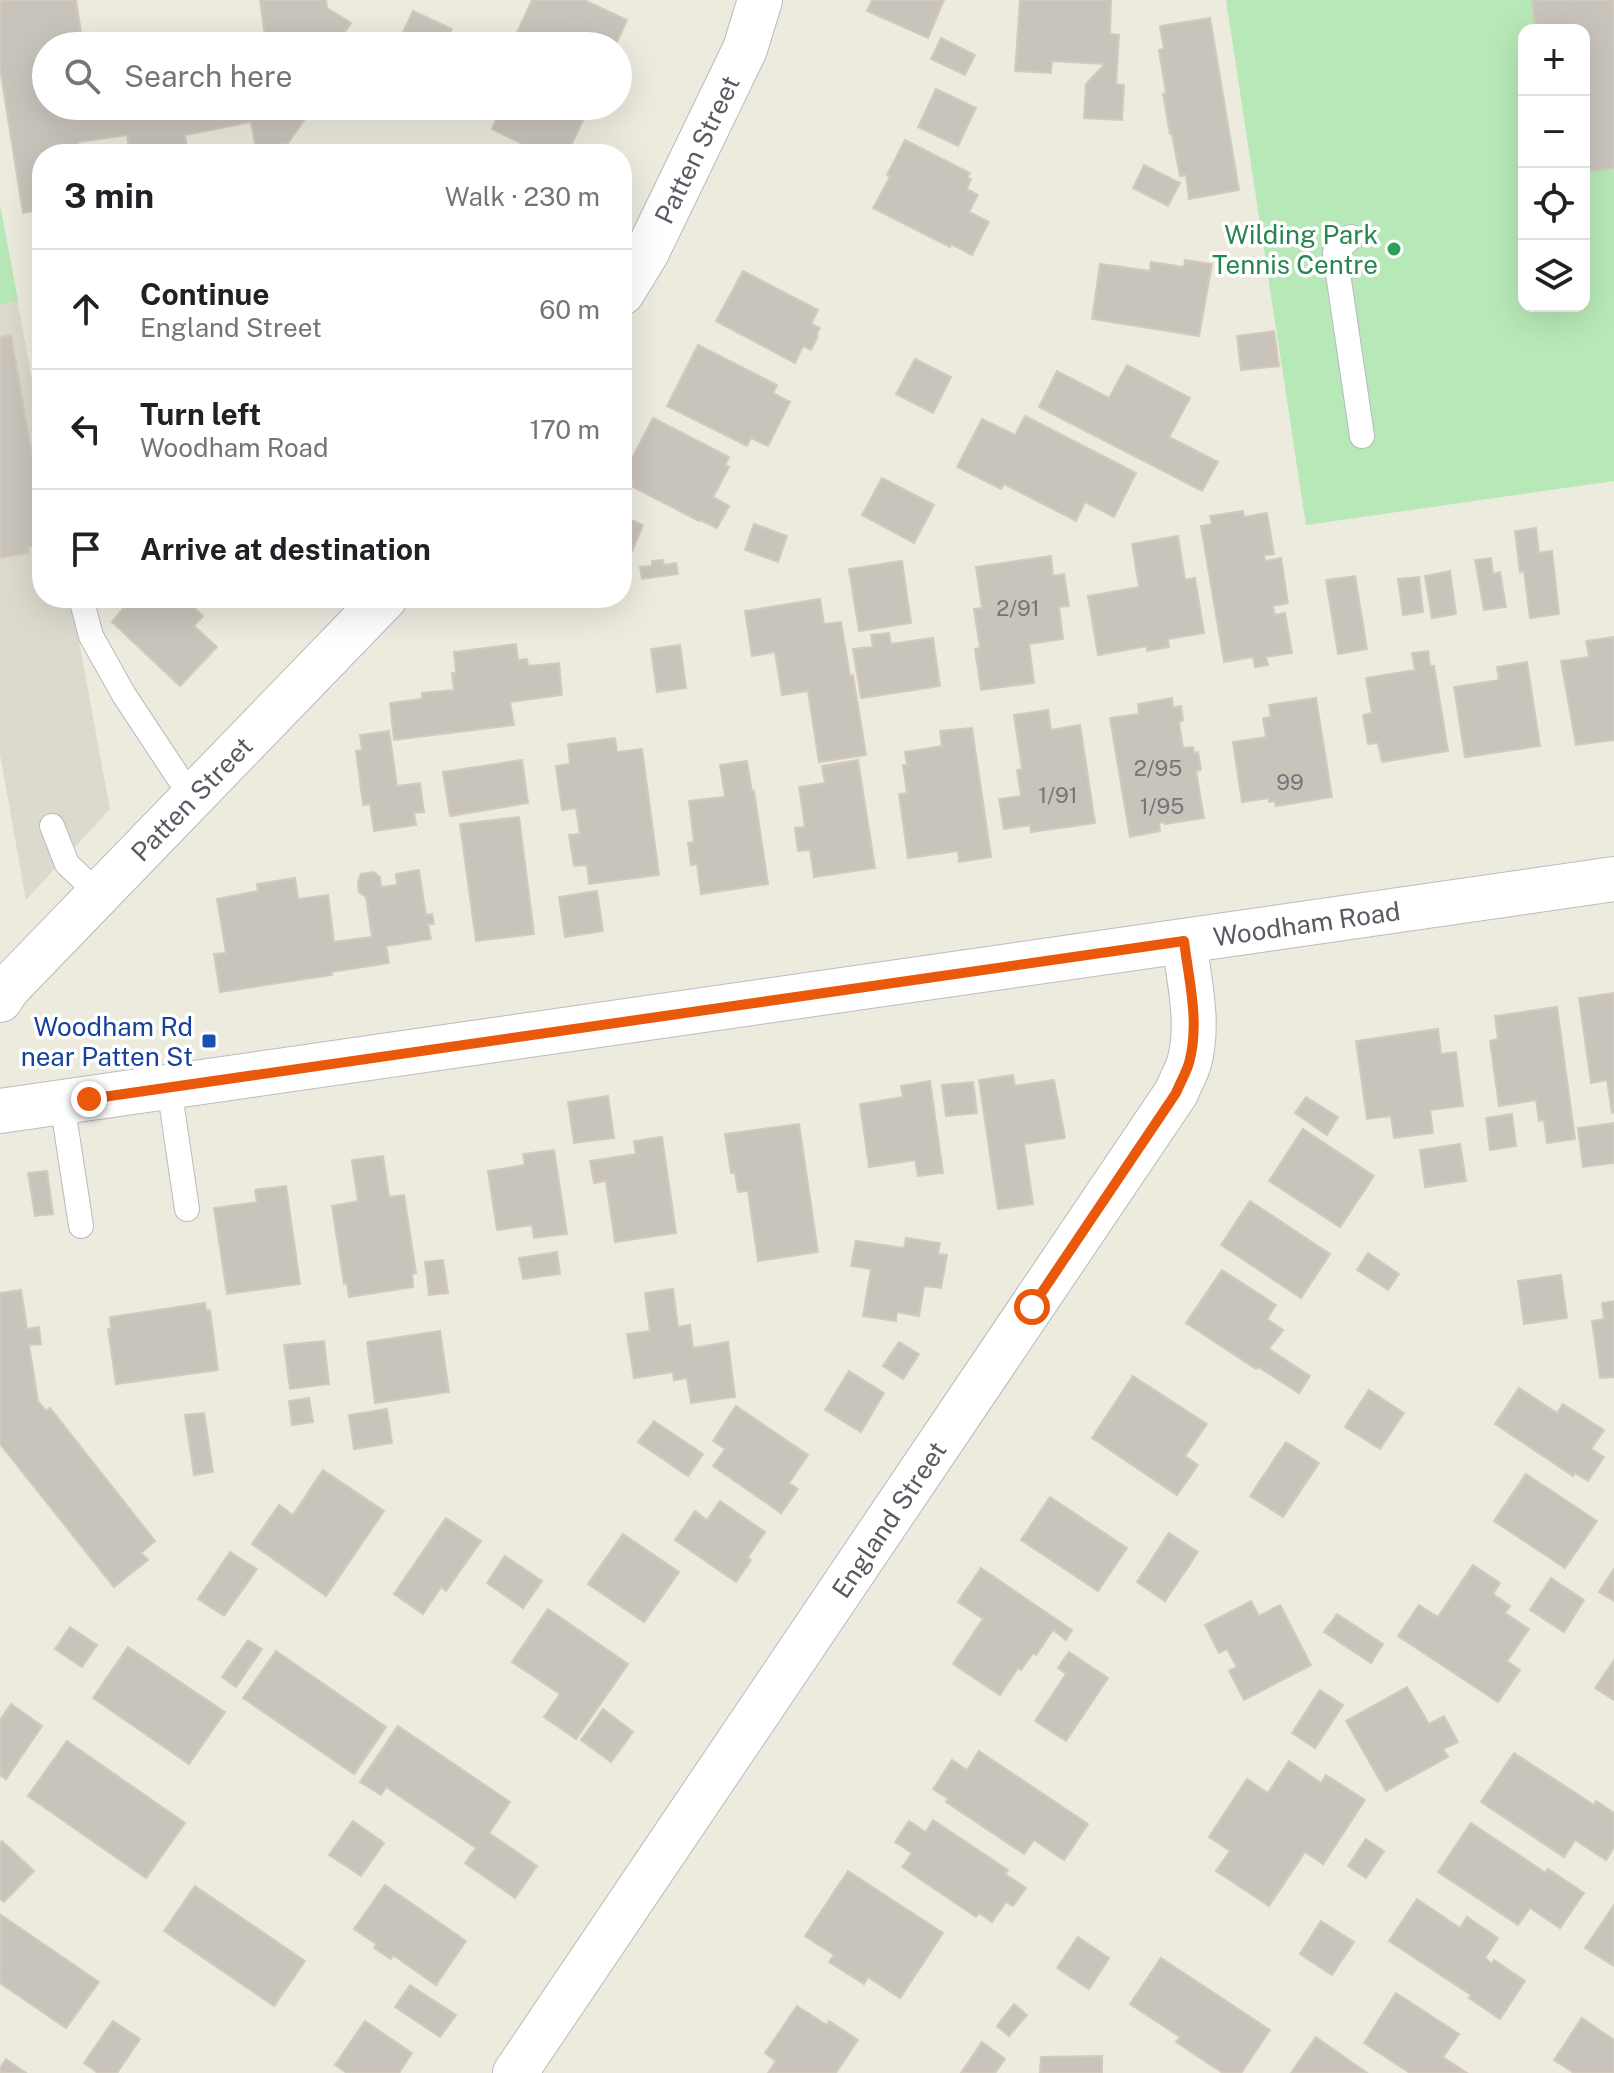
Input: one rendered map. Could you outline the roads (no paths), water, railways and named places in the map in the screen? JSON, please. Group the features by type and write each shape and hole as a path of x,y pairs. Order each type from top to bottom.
{"street":[{"name":"Patten Street","path":"632,277 647,252 745,49 760,0"},
{"name":"Patten Street","path":"0,1000 8,988 375,608"},
{"name":"Woodham Road","path":"0,1111 1614,879"},
{"name":"England Street","path":"515,2073 1176,1093 1189,1063 1193,1036 1194,1013 1184,941"}],"lane":[{"path":"1351,237 1335,253 1362,436"},
{"path":"84,608 91,636 124,695 192,798"},
{"path":"52,826 67,864 99,894"},
{"path":"169,1087 187,1209"},
{"path":"62,1102 81,1226"}],"place":[{"name":"Wilding Park Tennis Centre","path":"1394,249"},
{"name":"Woodham Rd near Patten St","path":"209,1041"}]}
